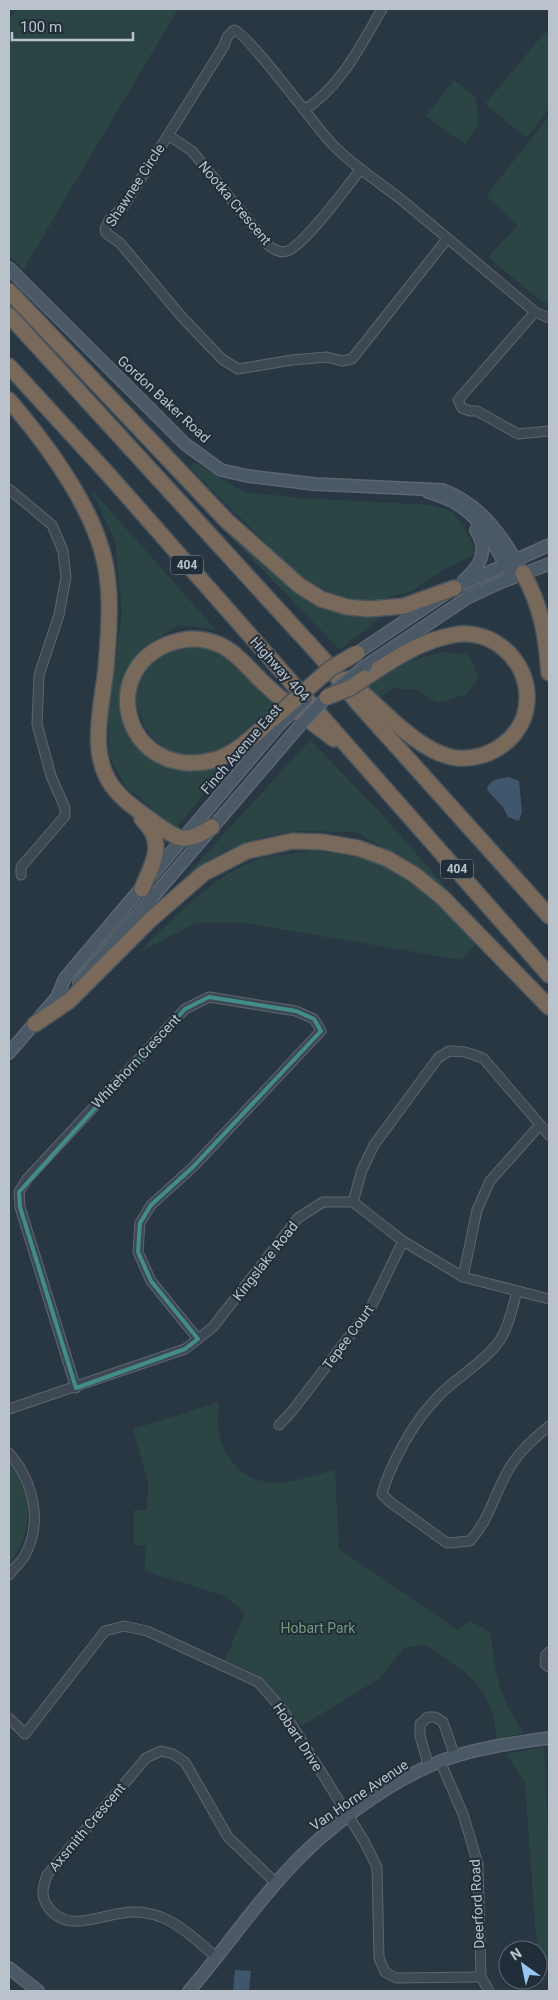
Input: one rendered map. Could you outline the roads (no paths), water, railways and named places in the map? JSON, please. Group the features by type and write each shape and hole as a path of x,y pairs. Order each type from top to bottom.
{"highway":[{"path":"9,291 227,520 300,586 321,598 347,607 369,610 404,606 454,588"},
{"name":"404","path":"9,314 324,660 356,700 549,916"},
{"name":"Highway 404","path":"9,366 108,474 549,975"},
{"path":"9,400 67,479 90,516 103,552 110,590 106,669 99,705 98,739 109,779 116,791 149,828 158,846 142,889"},
{"path":"519,575 535,598 546,633 549,673"},
{"path":"324,660 367,695 404,730 433,750 456,758 481,756 496,750 512,737 523,718 528,699 524,679 512,655 495,640 471,633 454,634 363,665 331,668 276,722 242,745 215,759 181,764 165,759 150,749 137,735 129,713 128,694 132,676 144,660 159,648 182,639 202,639 221,645 269,689 364,763"},
{"path":"328,697 350,688 363,665"},
{"path":"126,802 174,836 184,840 194,838 212,827"},
{"path":"35,1024 69,1001 150,920 204,873 247,851 293,841 323,842 358,848 388,859 415,875 443,898 549,1007"}],"main road":[{"name":"Gordon Baker Road","path":"9,268 185,444 221,470 248,476 314,484 444,490 461,496 486,517 511,562"},
{"name":"Gordon Baker Road","path":"422,489 458,504 478,521 511,562"},
{"path":"363,665 475,570 482,560 483,544 476,530 464,515 438,496"},
{"path":"454,588 549,545"},
{"path":"511,562 519,575"},
{"path":"363,665 467,598 549,564"},
{"name":"Finch Avenue East","path":"9,1053 57,998 75,987 293,732 328,697"},
{"name":"Finch Avenue East","path":"57,998 65,978 184,840 276,722"},
{"name":"Van Horne Avenue","path":"189,1991 276,1882 317,1840 348,1817 394,1785 440,1761 509,1744 549,1738"},
{"path":"9,1968 38,1991"}],"street":[{"path":"304,110 326,94 340,76 379,10"},
{"name":"Shawnee Circle","path":"447,239 352,359 342,361 327,358 292,360 238,369 222,359 181,316 120,243 106,233 105,229 110,219 123,207 224,46 227,38 234,30 239,31 253,45 330,141 361,169 447,239 535,312 549,318"},
{"name":"Nootka Crescent","path":"168,135 192,151 264,240 278,251 288,251 304,238 361,169"},
{"path":"535,312 458,400 462,408 470,412 477,411 518,434 549,431"},
{"path":"9,489 52,525 63,551 66,577 59,615 39,676 37,724 51,776 65,808 65,816 24,863 21,868 21,875"},
{"name":"Whitehorn Crescent","path":"76,1388 20,1207 19,1192 27,1178 185,1009 209,997 296,1011 314,1019 321,1031 192,1168 151,1205 140,1223 138,1252 151,1280 198,1339"},
{"path":"549,1135 483,1058 465,1052 448,1051 438,1058 374,1145 362,1170 353,1202 403,1241 463,1277 549,1299"},
{"path":"463,1277 477,1210 490,1181 540,1125"},
{"name":"Kingslake Road","path":"9,1409 76,1388 185,1349 213,1327 298,1218 323,1202 353,1202"},
{"name":"Tepee Court","path":"279,1425 293,1410 370,1309 403,1241"},
{"path":"517,1291 511,1316 502,1336 484,1356 434,1400 413,1430 386,1481 382,1494 390,1502 447,1543 470,1542 482,1527 509,1468 527,1445 549,1426"},
{"path":"9,1453 23,1470 32,1496 35,1516 24,1556 9,1575"},
{"name":"Hobart Drive","path":"9,1718 25,1734 105,1632 124,1626 147,1631 258,1682 282,1709 364,1841 377,1867 379,1958 385,1972 396,1978 481,1977"},
{"path":"549,1652 546,1654 545,1664 549,1667"},
{"path":"429,1767 420,1736 420,1724 428,1718 435,1717 443,1722 455,1756"},
{"name":"Axsmith Crescent","path":"217,1958 190,1934 161,1917 124,1912 84,1920 68,1922 61,1920 45,1902 41,1892 47,1875 146,1758 161,1751 173,1754 185,1762 228,1837 276,1882"},
{"name":"Deerford Road","path":"440,1761 463,1814 478,1864 481,1977 489,1991"}],"water":[{"path":"509,777 519,781 522,812 519,821 508,817 503,807 487,790 492,781"},
{"path":"235,1970 251,1971 249,1991 233,1991"}],"park label":[{"name":"Hobart Park","path":"318,1628"}]}
